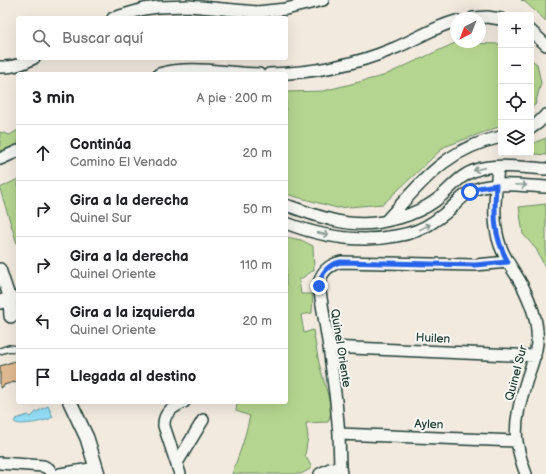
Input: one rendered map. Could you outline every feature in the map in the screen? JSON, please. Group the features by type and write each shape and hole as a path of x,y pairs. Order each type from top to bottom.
{"street":[{"path":"120,16 144,9 188,6 257,12 286,8 323,0"},
{"path":"486,17 498,19"},
{"path":"288,73 318,70 360,61 411,42 435,29 450,23"},
{"path":"534,35 546,45"},
{"path":"0,67 10,67 30,60"},
{"path":"169,72 184,70 224,72"},
{"path":"534,126 546,115"},
{"path":"387,238 386,222 438,166 456,153 476,144 498,138"},
{"path":"0,159 16,152"},
{"path":"288,206 316,216 343,222 374,224 409,215 428,206 443,195 456,182 467,174 476,170 489,167 546,169"},
{"name":"Quinel Sur","path":"498,167 494,216 495,227 500,247 522,286 535,318 538,331 535,356 519,408 517,441 526,474"},
{"path":"288,224 341,238 366,240 387,238 424,228 439,218 464,196 478,188 496,185 546,187"},
{"path":"416,188 420,199 428,206"},
{"name":"Quinel Oriente","path":"340,470 339,434 330,346 319,286 322,274 330,266 340,262 475,265 508,262"},
{"path":"0,269 10,299 12,318"},
{"path":"0,308 12,318"},
{"name":"Huilen","path":"330,346 535,356"},
{"path":"60,474 97,471 87,438 71,404"},
{"path":"180,404 168,412 164,419 164,426 180,474"},
{"path":"177,463 203,420"},
{"name":"Aylen","path":"339,434 517,441"},
{"path":"0,463 43,466 52,474"},
{"path":"320,474 330,469 340,470"}],"lane":[{"path":"0,351 10,348 16,349"}],"green space":[{"path":"521,0 546,0 546,21 524,1"},
{"path":"486,44 498,44 498,127 444,147 383,204 337,208 288,195 288,92 323,91 383,76 450,45 450,48 486,48"},
{"path":"534,62 537,64 541,83 535,105"},
{"path":"16,131 16,147 0,154 0,132 10,135"},
{"path":"546,138 546,155 534,153 534,144"},
{"path":"16,180 16,240 0,188"},
{"path":"546,204 546,269 536,249 523,234 519,207"},
{"path":"288,237 301,240 313,246 314,270 299,280 301,294 313,294 312,313 301,315 304,333 313,330 319,363 332,410 328,422 306,423 308,437 305,455 312,468 301,474 232,474 243,443 250,416 236,411 237,404 288,404"}],"water":[{"path":"48,406 53,417 50,419 23,424 16,423 14,421 28,415 31,417 36,412"}],"building":[{"path":"16,361 16,382 4,385 0,388 0,366"}],"route":[{"path":"319,286 322,274 325,270 335,263 340,262 484,265 508,262 500,247 495,227 494,216 496,185 478,188 470,192"}]}
